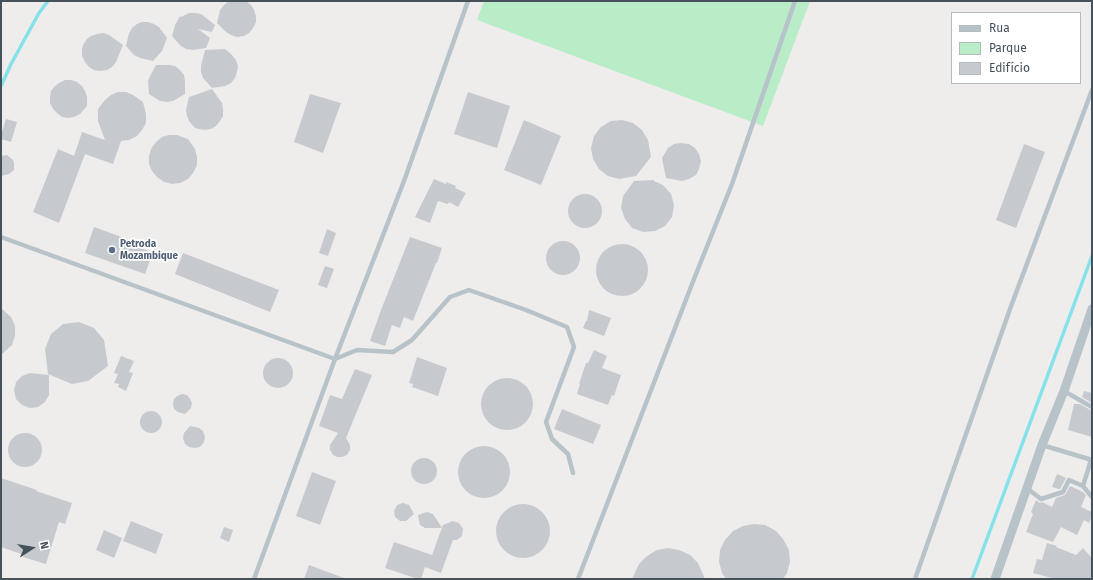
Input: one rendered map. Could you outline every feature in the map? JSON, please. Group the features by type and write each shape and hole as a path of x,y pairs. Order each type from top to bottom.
{"street":[{"path":"995,579 1042,445 1064,391 1092,309"}],"lane":[{"path":"254,579 335,359 404,181 468,1"},
{"path":"578,579 685,301 732,184 795,1"},
{"path":"915,579 1010,309 1092,90"},
{"path":"1,237 335,359 357,350 393,352 412,340 450,296 469,290 526,310 567,327 574,347 546,422 552,440 568,454 573,474"},
{"path":"1064,391 1092,407"},
{"path":"1042,445 1091,460 1083,486"},
{"path":"1028,488 1041,499 1063,492 1069,480 1083,486 1092,497"}],"green space":[{"path":"484,1 810,1 763,126 477,20"}],"building":[{"path":"229,1 246,1 254,10 256,22 249,33 244,36 237,37 231,35 217,23 220,10"},
{"path":"189,13 201,14 215,25 212,32 198,29 210,38 206,48 193,50 186,49 181,46 172,36 175,25 180,16 181,17"},
{"path":"142,22 148,22 159,27 167,38 162,51 153,61 134,55 126,46 129,33 132,28"},
{"path":"103,33 109,35 123,45 116,62 112,67 107,70 100,71 89,67 82,56 82,50 87,39 91,36"},
{"path":"225,49 236,60 238,66 235,78 231,83 225,86 212,88 203,78 201,72 205,50"},
{"path":"156,65 175,66 180,70 184,75 185,94 173,101 167,102 160,101 149,94 148,81"},
{"path":"65,80 77,82 82,86 87,97 87,106 80,114 68,118 62,117 57,113 50,103 51,91 55,86"},
{"path":"212,89 222,103 223,116 216,126 211,129 204,130 195,128 187,116 186,110 189,97"},
{"path":"118,92 126,92 143,102 146,114 146,123 142,130 137,136 129,140 121,141 113,164 85,154 59,223 33,212 58,149 74,156 82,132 105,140 98,121 98,109 105,100"},
{"path":"468,92 510,106 497,148 454,134"},
{"path":"310,94 341,103 323,153 294,142"},
{"path":"6,119 17,122 11,142 1,139"},
{"path":"524,120 561,136 541,185 504,170"},
{"path":"622,120 633,123 642,130 648,140 651,157 636,176 619,179 608,176 599,169 593,159 591,148 594,136 601,127 611,121"},
{"path":"177,135 188,139 195,149 197,157 197,165 193,173 188,179 180,183 172,184 164,182 152,171 149,164 151,149 162,137"},
{"path":"674,144 689,144 695,148 701,161 699,169 696,175 682,181 666,178 662,158 668,148"},
{"path":"1024,144 1045,152 1016,228 996,220"},
{"path":"7,155 13,160 14,170 9,174 1,176 1,156"},
{"path":"434,179 456,186 455,188 466,193 458,207 449,202 448,204 438,201 430,223 415,217"},
{"path":"654,180 663,185 671,194 674,205 672,217 665,226 655,231 643,232 632,228 625,219 621,208 623,196 634,181"},
{"path":"585,194 597,199 602,211 597,223 585,228 573,223 568,211 573,199"},
{"name":"Petroda Mozambique","path":"94,227 141,244 139,248 153,252 145,274 85,253"},
{"path":"327,229 336,233 328,256 319,253"},
{"path":"410,237 442,248 413,321 404,317 400,328 392,325 385,346 370,341"},
{"path":"566,241 573,243 578,248 580,258 578,268 573,273 560,275 553,273 548,268 546,255 548,248 553,243"},
{"path":"622,244 632,246 640,252 646,260 648,270 646,280 640,288 632,294 622,296 612,294 604,288 598,280 596,270 598,260 604,252 612,246"},
{"path":"183,253 279,290 270,312 175,274"},
{"path":"325,266 334,269 327,288 318,285"},
{"path":"1,308 11,317 15,326 15,336 12,345 1,355"},
{"path":"589,310 611,318 604,336 583,328 587,321"},
{"path":"79,322 94,328 104,340 108,366 88,381 72,384 48,374 45,349 51,334 63,324"},
{"path":"594,350 607,356 602,368 621,375 614,396 612,395 608,405 577,394 586,363 588,363"},
{"path":"121,356 134,361 129,372 133,373 126,391 118,387 119,384 114,383 118,374 114,373"},
{"path":"417,357 447,368 438,396 412,387 413,384 409,383"},
{"path":"278,358 289,362 293,373 289,384 278,388 267,384 263,373 267,362"},
{"path":"355,369 372,375 346,438 350,445 350,450 347,455 337,457 333,455 330,450 330,445 338,433 319,426 330,395 342,399"},
{"path":"30,373 49,375 49,395 45,402 38,407 30,408 22,405 16,399 14,390 16,382 22,376"},
{"path":"507,378 517,380 525,386 531,394 533,404 531,414 525,422 517,428 507,430 497,428 489,422 483,414 481,404 483,394 489,386 497,380"},
{"path":"1084,391 1092,393 1092,403 1082,397"},
{"path":"182,394 187,395 192,403 191,408 185,414 174,409 173,404 174,399"},
{"path":"1074,404 1080,404 1092,411 1092,437 1068,430"},
{"path":"562,409 601,425 593,444 554,429"},
{"path":"151,411 159,414 162,422 159,430 151,433 143,430 140,422 143,414"},
{"path":"190,426 199,428 203,431 205,437 204,442 200,447 189,447 185,444 183,438 184,433"},
{"path":"25,433 37,438 42,450 37,462 25,467 13,462 8,450 13,438"},
{"path":"484,446 494,448 502,454 508,462 510,472 508,482 502,490 494,496 484,498 474,496 466,490 460,482 458,472 460,462 466,454 474,448"},
{"path":"424,458 434,461 437,471 434,481 424,484 414,481 411,471 414,461"},
{"path":"312,472 336,481 320,525 296,516"},
{"path":"1057,474 1066,478 1060,489 1052,487"},
{"path":"1,478 72,503 65,524 59,522 46,564 23,557 24,555 1,547"},
{"path":"1070,486 1086,495 1081,507 1092,512 1089,523 1084,520 1077,535 1061,527 1053,542 1026,532 1033,514 1031,512 1036,500 1052,507 1056,498 1065,495"},
{"path":"403,503 409,505 414,514 406,521 400,521 395,517 394,511 397,505"},
{"path":"523,504 533,506 542,512 548,521 550,531 548,541 542,550 533,556 523,558 513,556 504,550 498,541 496,531 498,521 504,512 513,506"},
{"path":"427,512 433,514 442,528 425,528 420,525 418,515"},
{"path":"131,521 163,534 156,554 123,541"},
{"path":"453,521 459,523 463,529 462,536 457,540 453,540 441,573 425,567 421,579 418,579 385,568 394,542 432,555 443,525"},
{"path":"754,524 765,525 776,531 783,539 789,550 790,562 787,573 783,579 726,579 722,573 719,562 720,550 725,540 733,531 743,526"},
{"path":"224,527 233,530 229,542 220,538"},
{"path":"104,530 122,538 114,558 96,550"},
{"path":"1047,543 1076,555 1083,548 1092,558 1092,579 1055,579 1033,573 1037,559 1042,560"},
{"path":"668,548 679,550 690,555 698,563 705,579 632,579 639,564 647,556 657,550"},
{"path":"309,565 344,578 344,579 304,579"}],"waterway":[{"path":"1,86 11,64 39,13 48,1"},
{"path":"972,579 1092,256"}],"place":[{"name":"Petroda Mozambique","path":"112,250"}]}
